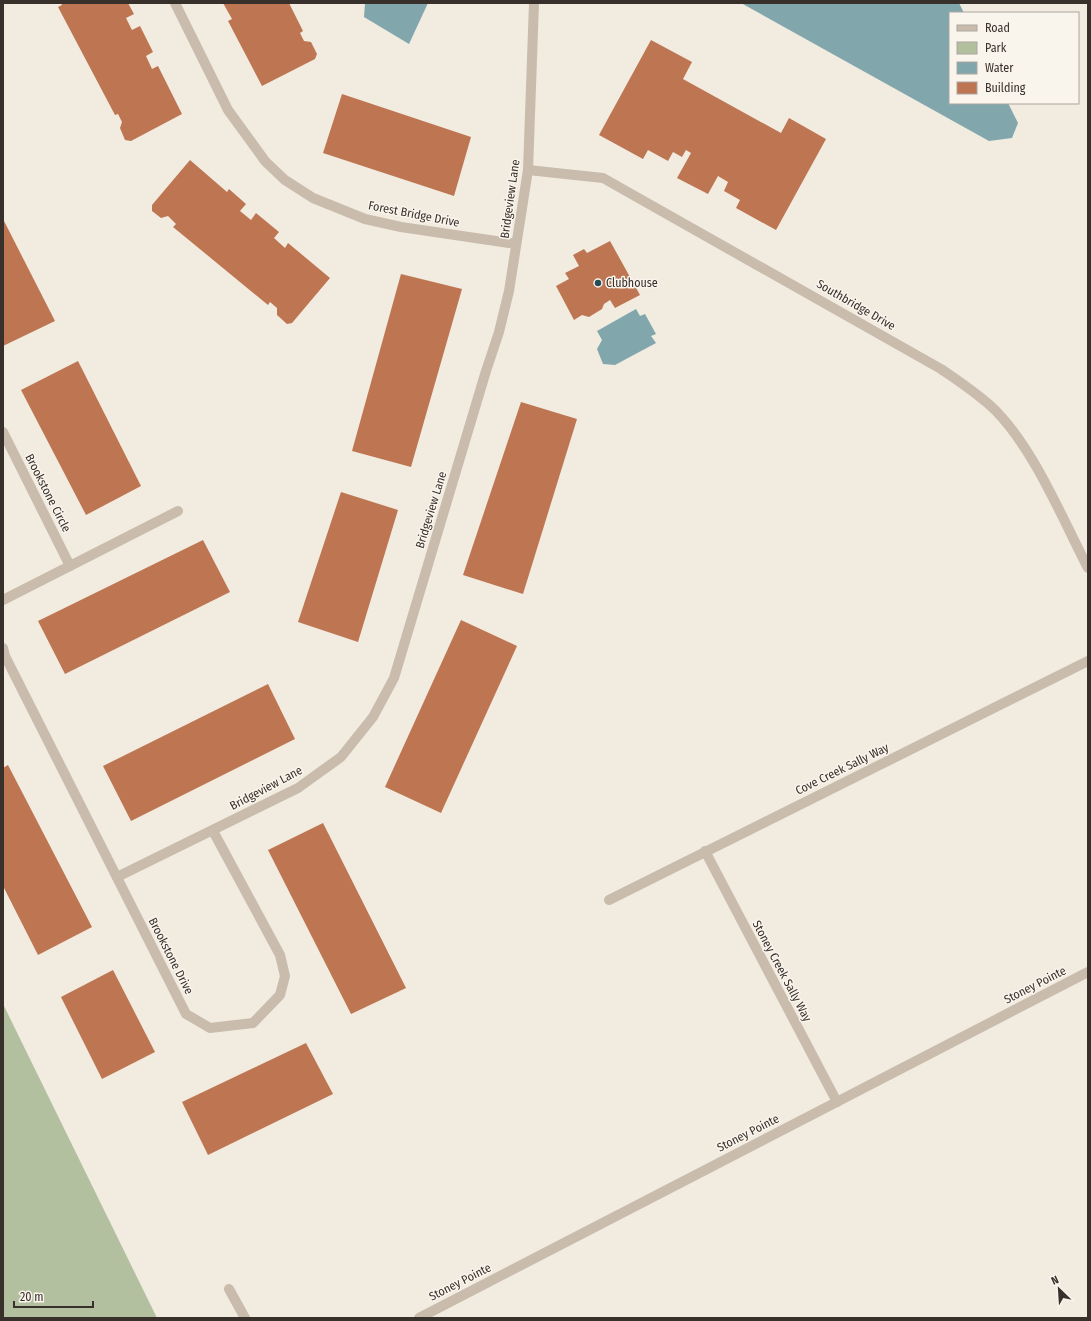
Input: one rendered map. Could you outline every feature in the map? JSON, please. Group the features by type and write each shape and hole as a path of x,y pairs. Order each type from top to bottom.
{"street":[{"name":"Forest Bridge Drive","path":"175,3 228,110 265,161 285,180 313,198 365,219 401,227 516,244"},
{"name":"Bridgeview Lane","path":"117,878 298,788 341,757 373,717 394,678 499,332 509,291 528,170 534,3"},
{"name":"Southbridge Drive","path":"528,170 603,178 941,369 968,387 996,411 1028,452 1088,568"},
{"name":"Brookstone Circle","path":"3,432 70,566"},
{"path":"3,600 178,511"},
{"name":"Brookstone Drive","path":"3,648 5,656 186,1014 210,1028 253,1023 280,995 285,976 280,956 213,830"},
{"name":"Cove Creek Sally Way","path":"609,900 1088,661"},
{"name":"Stoney Creek Sally Way","path":"705,852 836,1102"},
{"name":"Stoney Pointe","path":"419,1318 1088,972"},
{"path":"229,1289 245,1318"}],"green space":[{"path":"3,1004 157,1318 3,1318"}],"water":[{"path":"365,3 428,3 409,44 364,17"},
{"path":"741,3 959,3 964,12 949,12 949,104 1008,104 1018,123 1012,138 989,141"},
{"path":"636,309 640,316 645,314 656,334 651,336 656,343 615,365 603,364 597,349 602,340 597,331"}],"building":[{"path":"61,3 128,3 134,14 126,18 132,30 140,26 153,52 146,56 152,69 158,66 182,114 131,141 125,140 120,128 122,122 118,114 115,115 58,7 62,5"},
{"path":"223,3 289,3 303,31 300,33 304,41 311,42 317,54 315,59 262,86 228,21 232,19"},
{"path":"651,40 692,62 683,79 781,133 789,118 826,139 776,230 736,208 740,200 724,191 728,182 718,176 708,194 677,178 691,153 686,150 682,157 673,152 668,161 648,150 643,159 599,135"},
{"path":"342,94 471,137 454,196 323,153"},
{"path":"190,160 227,192 229,189 246,204 240,211 251,220 256,213 279,232 274,238 285,248 288,243 330,278 292,323 287,324 277,315 277,308 270,302 268,305 173,227 176,224 168,216 161,218 152,211 152,205"},
{"path":"3,219 55,321 3,346"},
{"name":"Clubhouse","path":"610,241 640,295 615,308 610,300 604,304 602,309 589,317 582,315 574,320 556,286 569,279 565,273 579,266 573,255 584,249 587,253"},
{"path":"401,274 462,289 411,467 352,451"},
{"path":"78,361 141,486 86,515 21,390"},
{"path":"521,402 577,419 523,594 463,575"},
{"path":"341,492 398,510 358,642 298,622"},
{"path":"203,540 230,592 65,674 38,621"},
{"path":"461,620 517,646 441,813 385,787"},
{"path":"268,684 295,739 131,821 103,766"},
{"path":"8,765 92,927 38,955 3,886 3,768"},
{"path":"323,823 406,988 351,1014 268,850"},
{"path":"113,970 155,1052 102,1079 61,997"},
{"path":"306,1043 333,1094 208,1155 182,1102"}],"place":[{"name":"Clubhouse","path":"598,283"}]}
